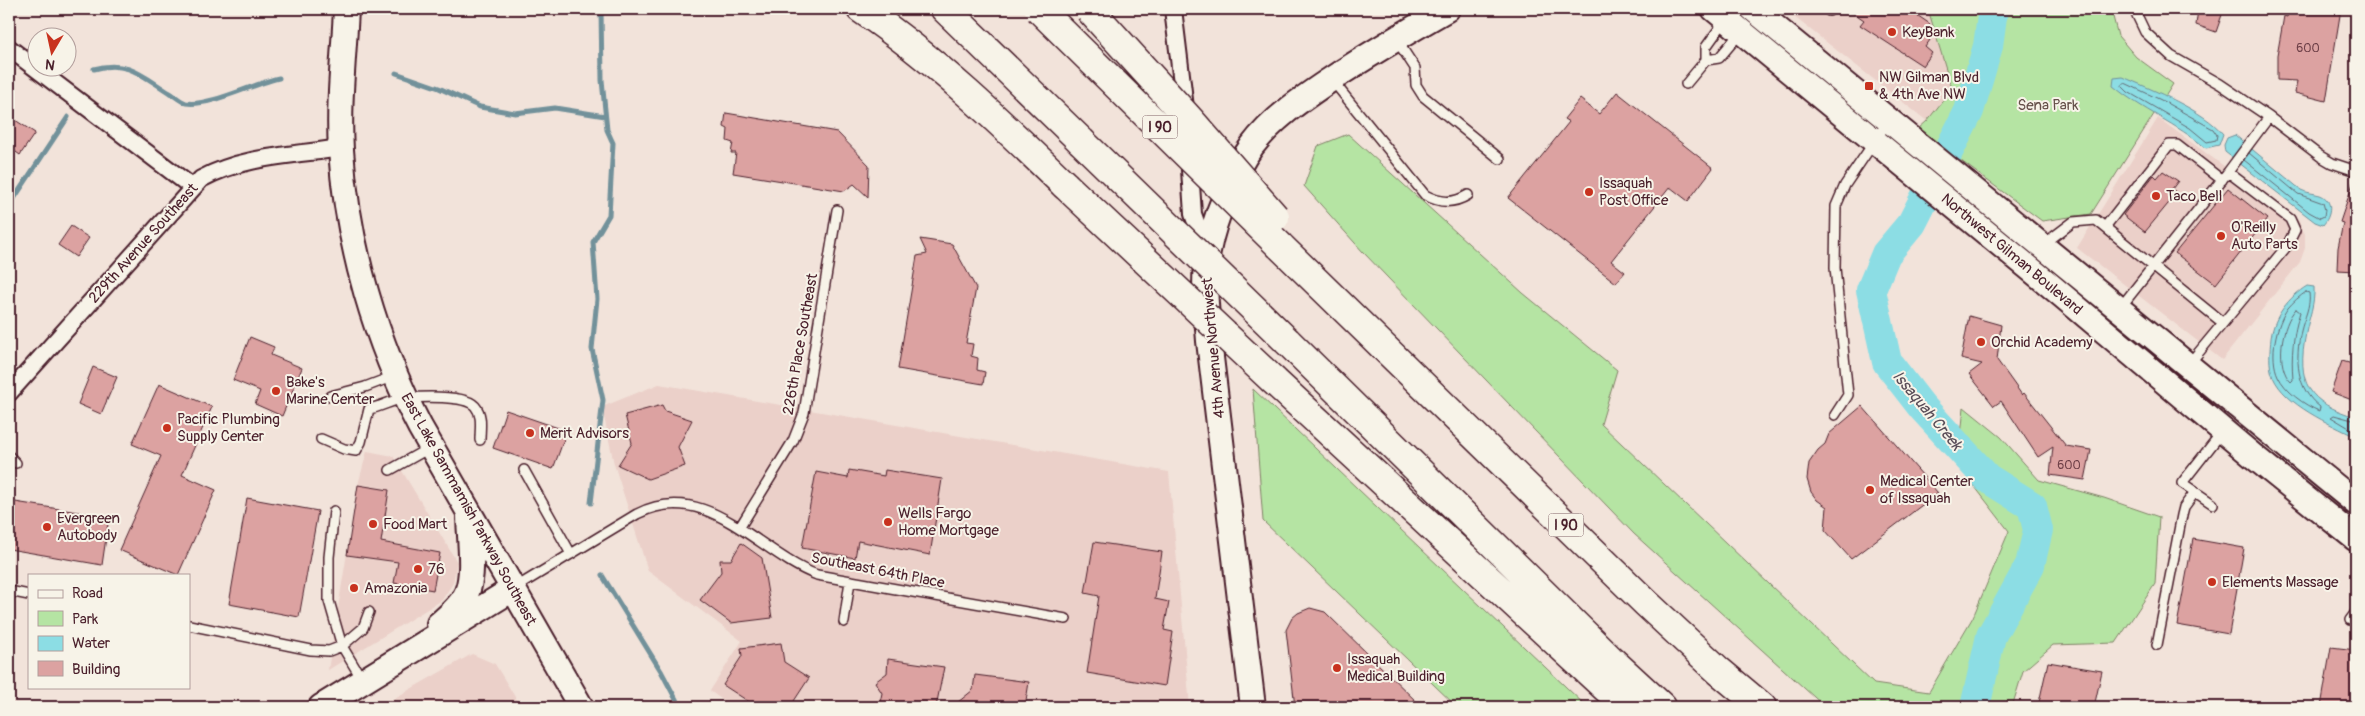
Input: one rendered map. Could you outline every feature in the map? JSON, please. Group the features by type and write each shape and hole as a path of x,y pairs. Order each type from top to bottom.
{"highway":[{"path":"861,9 935,63 986,108 1065,185 1273,380 1598,682 1629,707"},
{"path":"945,9 1287,341 1610,659 1662,707"},
{"name":"I 90","path":"1039,9 1283,238 1374,337 1646,603 1762,707"},
{"path":"1089,9 1191,121 1283,238"}],"street":[{"name":"East Lake Sammamish Parkway Southeast","path":"346,9 342,73 341,148 344,182 359,262 379,330 405,398 580,707"},
{"path":"1173,9 1185,94 1194,214 1197,225 1210,241"},
{"name":"4th Avenue Northwest","path":"1253,707 1209,342 1205,291 1210,241 1229,187 1252,147 1268,128 1292,106 1357,62 1446,9"},
{"name":"Northwest Gilman Boulevard","path":"1741,16 1889,120 2356,503"},
{"name":"Northwest Gilman Boulevard","path":"1741,16 1874,141 2356,539"},
{"path":"9,48 192,187"},
{"name":"229th Avenue Southeast","path":"9,393 201,179 225,168 341,148"},
{"path":"408,653 457,608 467,592 470,578 469,511"},
{"path":"321,707 513,589"}],"lane":[{"path":"2134,9 2144,32 2160,48 2220,84 2269,117 2320,156 2332,163 2356,171"},
{"path":"1686,84 1706,60 1706,47 1741,16"},
{"path":"1706,60 1719,58 1741,16"},
{"path":"1396,38 1415,68 1416,86 1423,96 1500,159"},
{"path":"1332,80 1425,195 1442,202 1454,201 1468,195"},
{"path":"2119,310 2222,180 2269,117"},
{"path":"1835,415 1848,395 1835,268 1836,206 1845,185 1889,120"},
{"path":"2105,227 2169,144 2177,145 2222,180"},
{"path":"2187,366 2287,246 2295,230 2290,218 2228,172"},
{"name":"226th Place Southeast","path":"740,527 793,441 804,414 837,210"},
{"path":"2042,246 2073,222 2096,220 2223,323"},
{"path":"330,396 365,387 396,375"},
{"path":"321,439 344,449 356,451 361,442 369,409 405,398 452,398 469,402 475,407 480,416 480,440"},
{"path":"2213,504 2182,483 2223,430"},
{"path":"390,470 432,447"},
{"path":"9,456 16,463"},
{"path":"524,470 571,554"},
{"path":"2157,645 2182,515 2184,507 2195,492"},
{"name":"Southeast 64th Place","path":"513,589 637,514 668,505 705,510 716,514 740,527 806,571 850,581 1066,619"},
{"path":"334,511 329,557 329,601 342,646 363,681"},
{"path":"844,622 850,581"},
{"path":"9,591 28,595"},
{"path":"190,625 310,650 329,650 342,646 363,628 370,612"},
{"path":"2350,620 2356,612"}],"shaded area":[{"path":"1784,9 1928,9 1952,89 1927,121"},
{"path":"2158,118 2299,221 2305,234 2305,248 2300,262 2222,360 2077,248"},
{"path":"659,384 1169,472 1190,707 732,707 710,691 742,641 648,571 614,464 602,407"},
{"path":"367,451 393,456 457,562 453,583 442,600 328,670 358,485"},
{"path":"472,654 495,664 521,707 379,707"}],"green space":[{"name":"Sena Park","path":"1928,9 2111,9 2118,36 2136,57 2173,84 2091,214 2042,221 1918,129 1927,121 1952,89"},
{"path":"1348,134 1523,293 1617,370 1601,424 1874,684 1929,692 1973,617 2009,531 1958,465 1964,407 2001,437 2039,480 2104,498 2159,517 2155,584 2116,643 2053,645 2023,671 2012,707 1825,707 1634,534 1363,252 1304,186 1318,146"},
{"path":"1253,389 1587,707 1457,707 1263,521"}],"water":[{"path":"2123,77 2177,101 2204,117 2223,134 2219,145 2206,148 2195,139 2124,95 2113,86 2114,78"},
{"path":"2235,135 2301,190 2324,197 2330,208 2328,217 2323,225 2315,222 2225,152 2224,145 2227,138"},
{"path":"2307,286 2314,287 2314,293 2303,350 2305,378 2309,388 2316,397 2327,405 2356,417 2356,437 2321,420 2298,405 2279,387 2271,372 2270,347 2275,322 2288,301"}],"building":[{"path":"1848,9 1908,9 1930,24 1923,35 1930,40 1925,47 1932,53 1923,66 1860,25 1864,20"},
{"path":"2198,9 2224,9 2216,32 2196,25"},
{"path":"2289,9 2341,9 2326,101 2295,93 2297,81 2277,80 2277,56 2284,16 2287,17"},
{"name":"Issaquah Post Office","path":"1617,92 1713,168 1688,201 1670,187 1611,261 1625,272 1616,283 1508,198 1569,122 1564,119 1580,99 1599,114"},
{"path":"726,113 837,132 869,165 868,197 854,184 844,191 733,173 736,153 731,153 733,143 727,141 728,129 724,127"},
{"path":"9,116 35,133 20,155 9,147"},
{"path":"2163,171 2178,181 2172,189 2177,193 2145,232 2123,215 2154,175 2157,178"},
{"path":"2354,180 2356,180 2356,271 2337,270 2338,248 2343,223 2340,222"},
{"name":"O'Reilly Auto Parts","path":"2228,188 2267,219 2216,284 2175,253"},
{"path":"71,226 89,238 76,257 58,245"},
{"path":"920,239 952,244 976,288 966,343 973,344 971,356 978,358 977,370 985,372 983,384 898,369 917,256 927,254"},
{"path":"1969,316 2001,325 1997,360 2022,395 2024,393 2066,446 2091,450 2085,480 2050,475 2053,447 2038,457 2001,401 1994,406 1969,374 1982,364 1961,359"},
{"path":"250,337 274,347 271,355 302,368 282,416 255,404 260,391 233,380"},
{"path":"2342,361 2356,365 2356,397 2353,397 2352,400 2331,392"},
{"path":"93,367 117,377 101,414 78,404"},
{"path":"159,384 212,407 182,475 216,490 178,574 119,550 161,456 132,444"},
{"path":"662,405 665,411 692,420 678,447 685,466 648,479 618,465 632,443 625,415"},
{"path":"1862,406 1938,493 1851,559 1825,530 1827,507 1817,500 1811,492 1807,479 1809,463 1825,444 1829,434"},
{"path":"506,410 567,431 553,469 493,448"},
{"path":"849,470 884,476 885,470 942,479 930,555 858,541 855,558 802,548 816,472 848,478"},
{"path":"358,485 389,490 381,542 440,553 433,590 394,583 398,562 347,555"},
{"path":"247,498 318,511 299,617 229,604"},
{"path":"9,501 109,517 102,565 9,549"},
{"path":"2193,539 2244,548 2229,634 2177,625"},
{"path":"1094,542 1162,552 1155,599 1169,602 1164,630 1173,632 1165,686 1087,673 1099,596 1085,593"},
{"path":"741,543 762,558 772,618 731,623 700,600 721,572 720,560 731,560"},
{"name":"Issaquah Medical Building","path":"1310,608 1325,612 1422,707 1295,707 1286,630 1292,618"},
{"path":"781,643 784,662 809,678 794,701 795,707 757,707 723,685 742,656 741,648"},
{"path":"2331,647 2356,650 2356,707 2321,707"},
{"path":"888,659 944,667 936,707 879,707 882,693 875,682 887,673"},
{"path":"2048,662 2102,671 2094,707 2038,707"},
{"path":"975,675 1029,682 1025,707 952,707 973,690"}],"waterway":[{"path":"591,503 603,400 592,349 597,299 593,242 609,215 613,143 607,130 602,80 601,9"},
{"name":"Issaquah Creek","path":"1975,707 1991,636 2030,565 2038,530 2032,506 1987,478 1922,407 1887,362 1871,290 1886,254 1912,223 1969,111 1988,46 1993,9"},
{"path":"94,69 116,66 135,71 186,103 219,98 279,78"},
{"path":"396,73 439,88 480,107 515,113 555,108 605,116"},
{"path":"9,206 68,117"},
{"path":"602,575 661,671 680,707"}],"place":[{"name":"KeyBank","path":"1892,32"},
{"name":"NW Gilman Blvd & 4th Ave NW","path":"1869,86"},
{"name":"Issaquah Post Office","path":"1589,192"},
{"name":"Taco Bell","path":"2156,196"},
{"name":"O'Reilly Auto Parts","path":"2221,236"},
{"name":"Orchid Academy","path":"1981,342"},
{"name":"Bake's Marine Center","path":"276,391"},
{"name":"Pacific Plumbing Supply Center","path":"167,428"},
{"name":"Merit Advisors","path":"530,433"},
{"name":"Medical Center of Issaquah","path":"1870,490"},
{"name":"Wells Fargo Home Mortgage","path":"888,522"},
{"name":"Food Mart","path":"373,524"},
{"name":"Evergreen Autobody","path":"47,527"},
{"name":"76","path":"418,569"},
{"name":"Elements Massage","path":"2212,582"},
{"name":"Amazonia","path":"354,588"},
{"name":"Issaquah Medical Building","path":"1337,668"}]}
